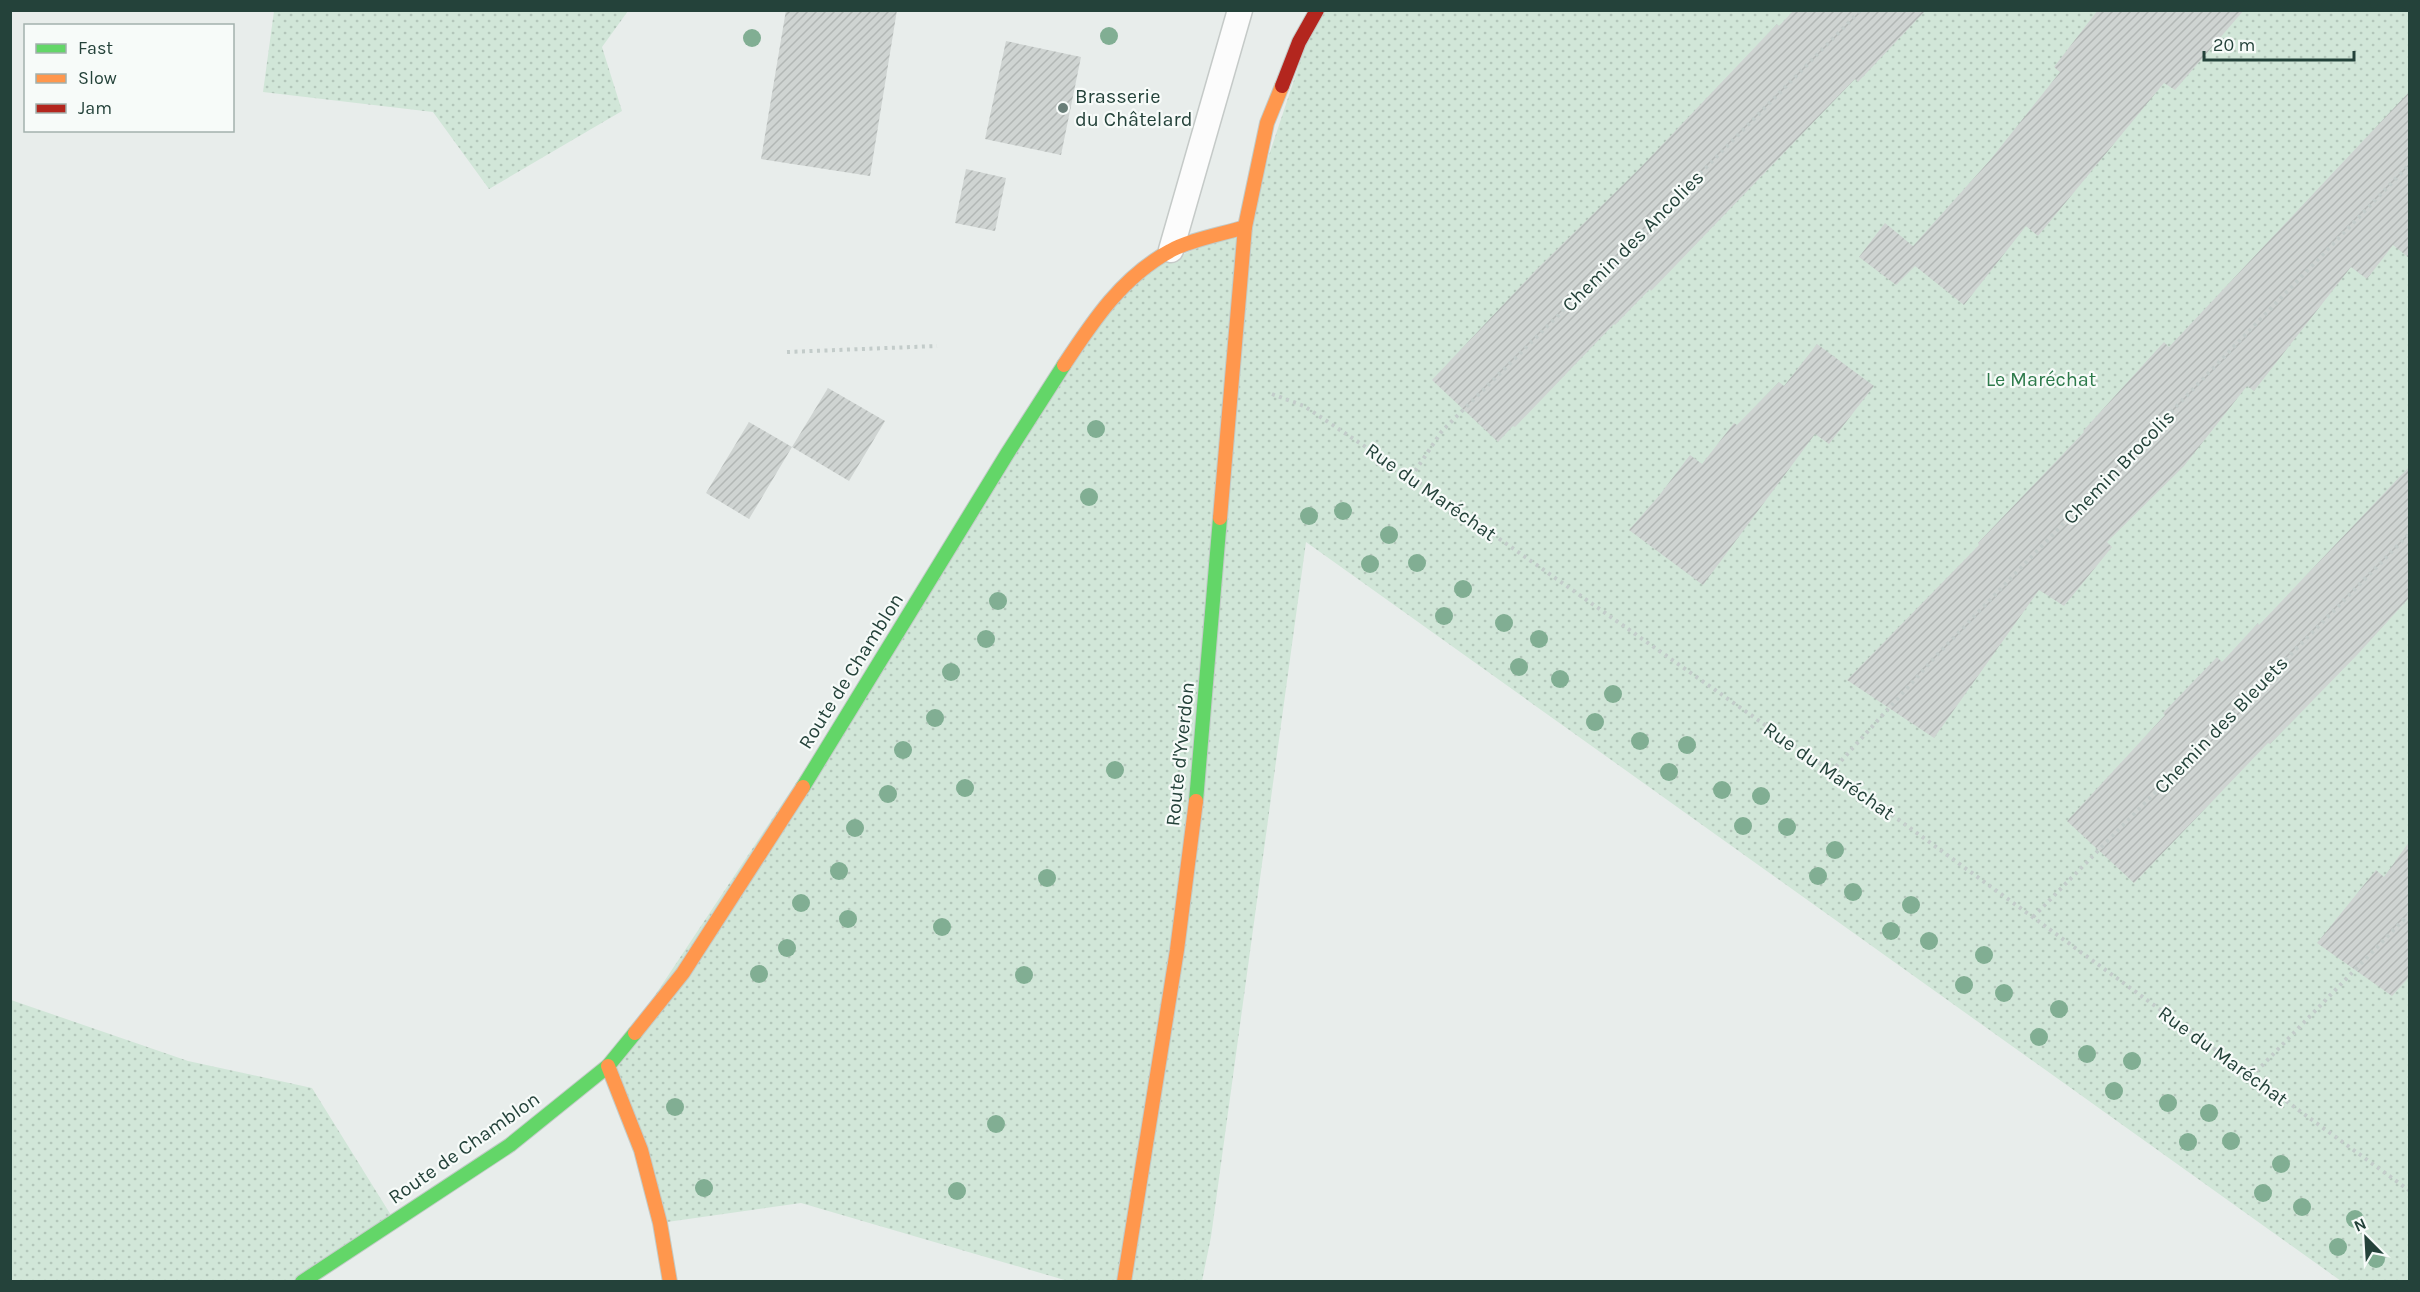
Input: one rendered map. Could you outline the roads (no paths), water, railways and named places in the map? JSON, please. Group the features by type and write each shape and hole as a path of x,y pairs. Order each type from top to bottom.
{"street":[{"path":"1245,227 1267,123 1299,42 1317,10"},
{"name":"Route de Chamblon","path":"302,1281 510,1145 608,1066 683,973 773,836 1001,464 1095,317 1132,277 1171,250 1245,227"},
{"name":"Route d'Yverdon","path":"1124,1281 1177,950 1200,773 1230,387 1245,227"},
{"path":"608,1066 641,1150 660,1223 670,1281"}],"lane":[{"path":"1171,250 1239,10"}],"place":[{"name":"Brasserie du Châtelard","path":"1063,108"}],"park label":[{"name":"Le Maréchat","path":"2041,379"}]}
